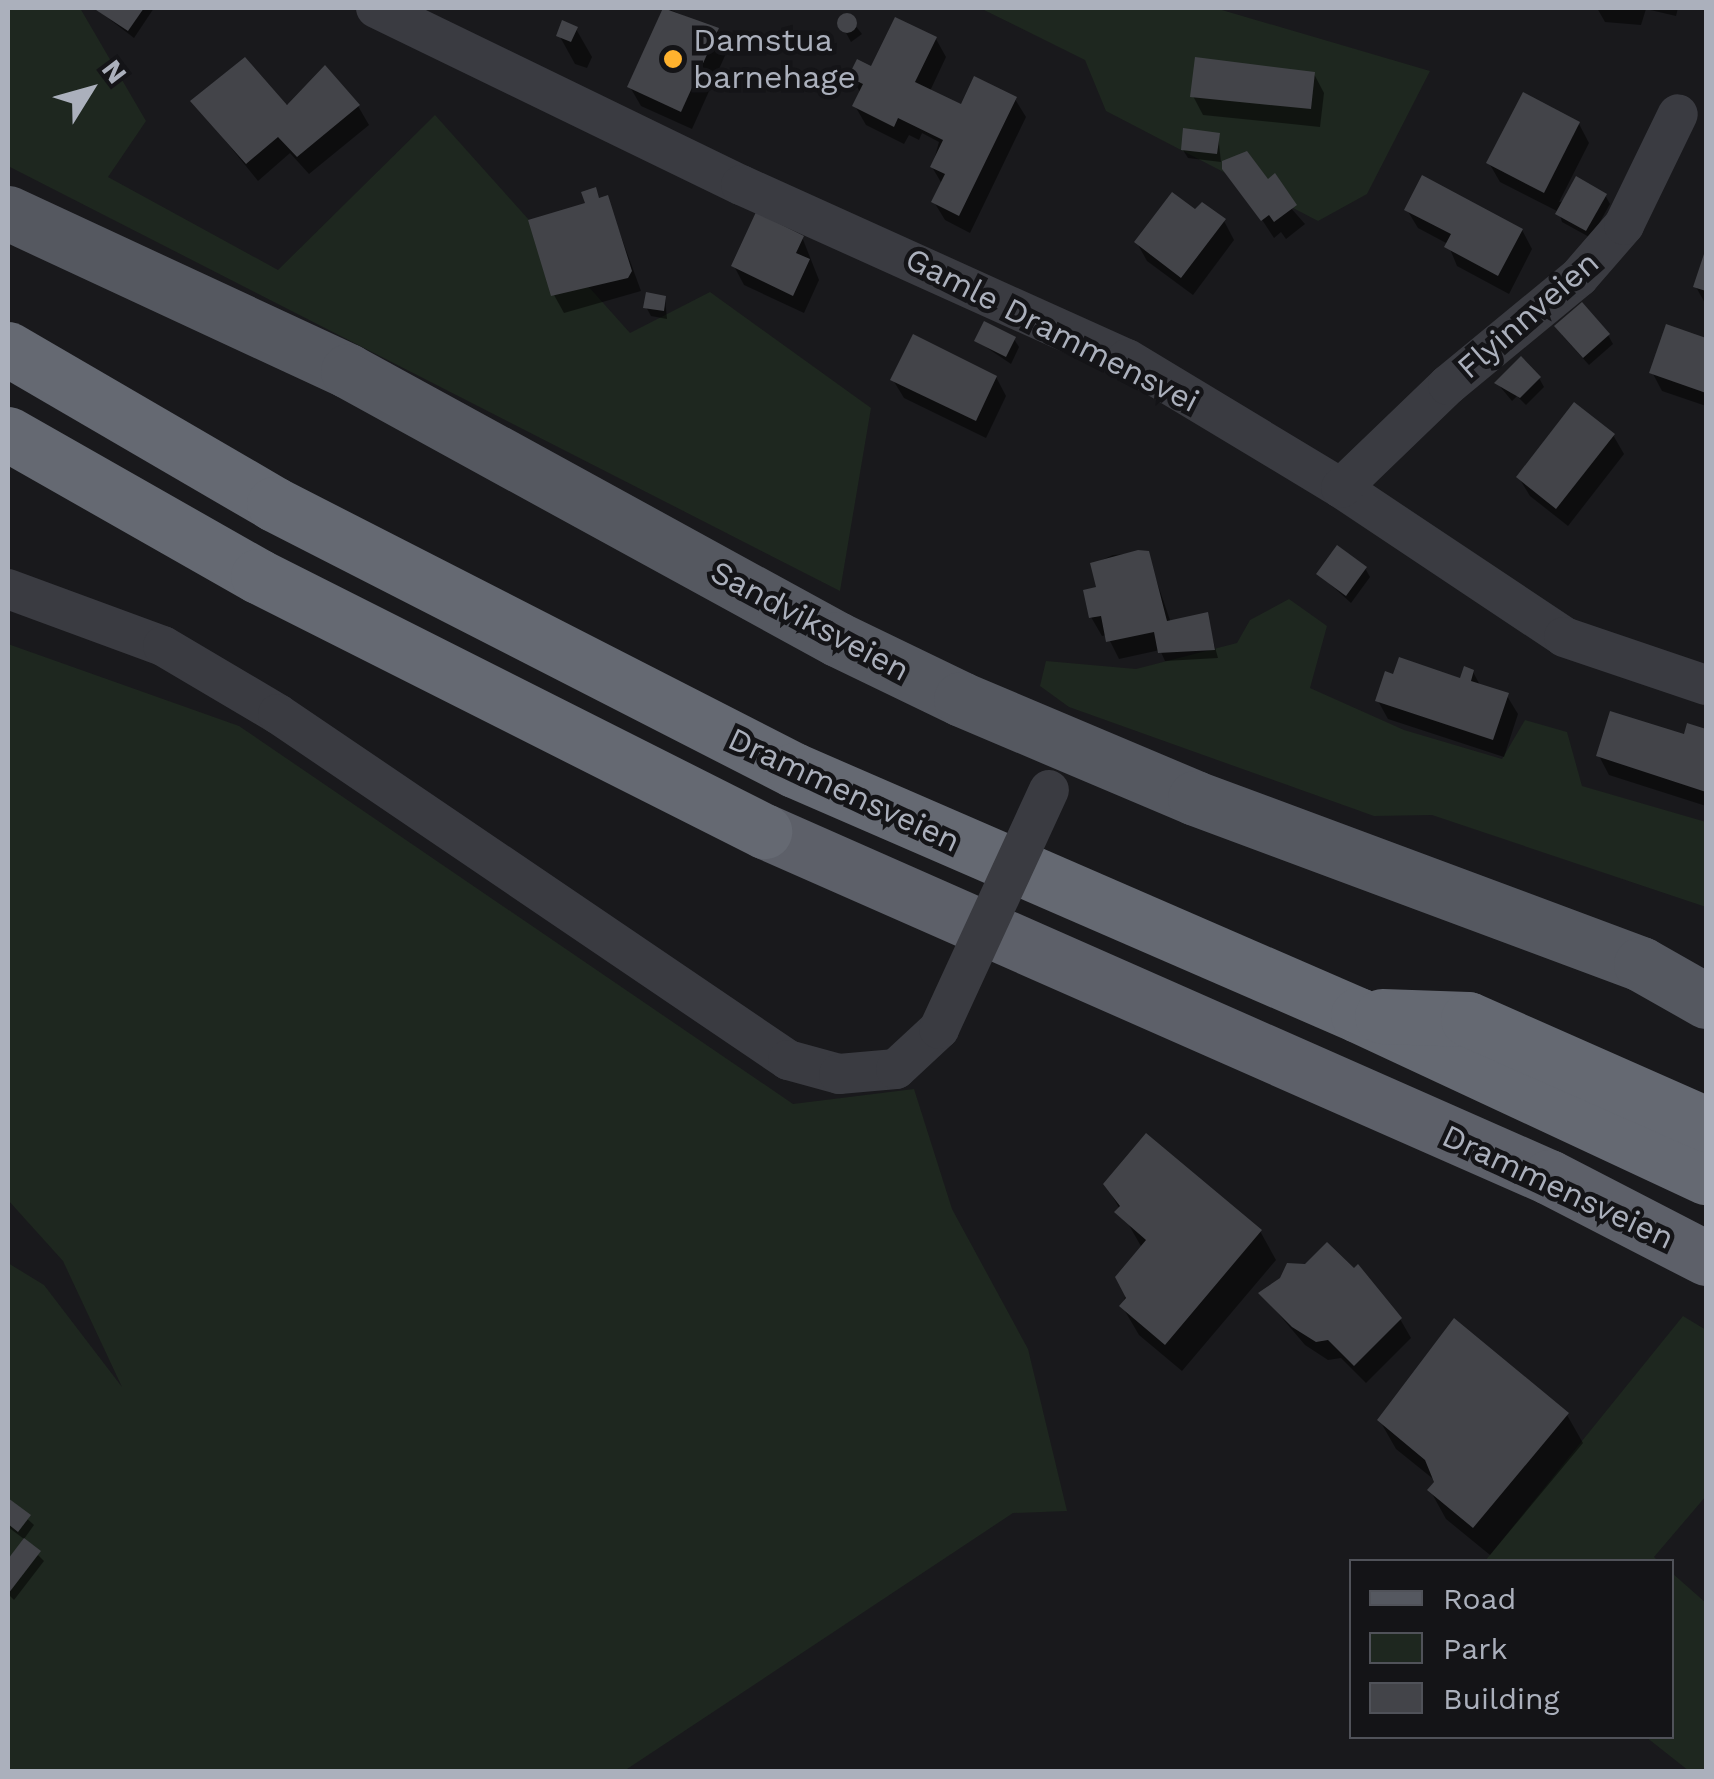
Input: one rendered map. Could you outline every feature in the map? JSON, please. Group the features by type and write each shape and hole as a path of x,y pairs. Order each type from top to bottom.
{"highway":[{"name":"Drammensveien","path":"8,349 274,504 794,770 1358,1015 1706,1177"},
{"name":"Drammensveien","path":"8,434 258,576 764,832 1550,1177 1706,1258"},
{"path":"1358,1015 1468,1019 1706,1124"}],"main road":[{"name":"Sandviksveien","path":"8,214 382,388 837,638 1058,769 1329,850 1641,964 1706,1001"},
{"name":"Sandviksveien","path":"1641,964 1706,974"}],"street":[{"name":"Gamle Drammensvei","path":"376,8 724,177 1127,359 1341,488 1564,636 1706,685"},
{"name":"Flyinnveien","path":"1341,488 1448,385 1579,277 1624,224 1678,114"},
{"path":"8,589 163,646 278,714 788,1060 840,1074 896,1069 938,1030 1058,769"}],"green space":[{"path":"8,8 80,8 146,121 108,177 278,270 435,115 630,333 710,292 871,408 840,591 8,166"},
{"path":"980,8 1215,8 1430,71 1367,194 1318,221 1106,111 1085,60"},
{"path":"1289,599 1327,626 1310,688 1404,730 1502,759 1525,720 1567,732 1582,786 1706,822 1706,907 1432,815 1374,816 1069,707 1040,686 1046,661 1136,669 1237,643 1250,620"},
{"path":"8,644 239,726 793,1104 914,1089 952,1209 1028,1349 1067,1511 1013,1513 624,1771 8,1771 8,1263 44,1285 122,1387 63,1261 8,1200"},
{"path":"1683,1316 1706,1330 1706,1496 1656,1559 1487,1559"},
{"path":"1674,1575 1706,1603 1706,1771 1689,1771 1649,1739 1674,1739"}],"building":[{"path":"93,8 144,8 128,31"},
{"path":"663,8 719,28 681,112 627,87"},
{"path":"847,13 857,23 847,33 837,23"},
{"path":"895,17 937,37 915,82 961,104 974,76 1017,97 959,216 931,202 945,174 930,167 943,140 898,118 894,127 852,106 863,84 848,77 857,59 871,66"},
{"path":"562,20 578,27 571,42 556,36"},
{"path":"245,57 287,105 325,65 360,105 297,157 278,137 246,164 190,101"},
{"path":"1195,57 1315,72 1311,109 1190,97"},
{"path":"1523,92 1580,122 1544,193 1486,163"},
{"path":"1183,128 1220,133 1217,154 1181,150"},
{"path":"1247,151 1268,179 1275,173 1297,205 1274,222 1269,215 1261,221 1222,169 1222,161"},
{"path":"1422,175 1523,229 1498,276 1444,247 1451,234 1404,210"},
{"path":"1576,176 1607,194 1586,231 1555,214"},
{"path":"596,187 599,198 608,195 632,271 628,278 551,296 528,220 585,203 581,192"},
{"path":"1172,192 1195,209 1202,202 1226,219 1181,278 1134,242"},
{"path":"756,212 804,236 796,253 810,259 793,296 731,266"},
{"path":"1706,248 1706,291 1693,287"},
{"path":"646,292 666,296 664,311 643,308"},
{"path":"1582,302 1610,334 1583,358 1554,326"},
{"path":"984,321 1016,337 1006,357 974,341"},
{"path":"1666,324 1706,338 1706,393 1649,373"},
{"path":"913,334 997,376 976,421 890,380"},
{"path":"1521,356 1541,377 1520,398 1494,383"},
{"path":"1574,402 1615,434 1556,509 1516,477"},
{"path":"1337,545 1367,567 1346,596 1316,574"},
{"path":"1138,550 1149,551 1167,621 1208,612 1215,650 1158,653 1154,632 1106,642 1101,616 1089,618 1083,590 1096,587 1090,563"},
{"path":"1399,657 1460,678 1464,666 1474,670 1471,681 1509,693 1493,740 1375,701 1385,671 1393,674"},
{"path":"1610,711 1684,734 1687,723 1706,729 1706,792 1596,756"},
{"path":"1146,1133 1262,1230 1165,1345 1119,1306 1126,1298 1115,1277 1146,1240 1114,1212 1120,1206 1103,1184"},
{"path":"1327,1242 1354,1268 1358,1264 1402,1318 1354,1366 1328,1340 1316,1342 1292,1327 1258,1293 1280,1278 1287,1263 1305,1264"},
{"path":"1454,1318 1569,1413 1473,1528 1427,1490 1434,1482 1425,1460 1377,1420"},
{"path":"8,1498 31,1515 18,1532 8,1524"},
{"path":"24,1538 41,1551 8,1594 8,1559"}],"place":[{"name":"Damstua barnehage","path":"673,59"}]}
